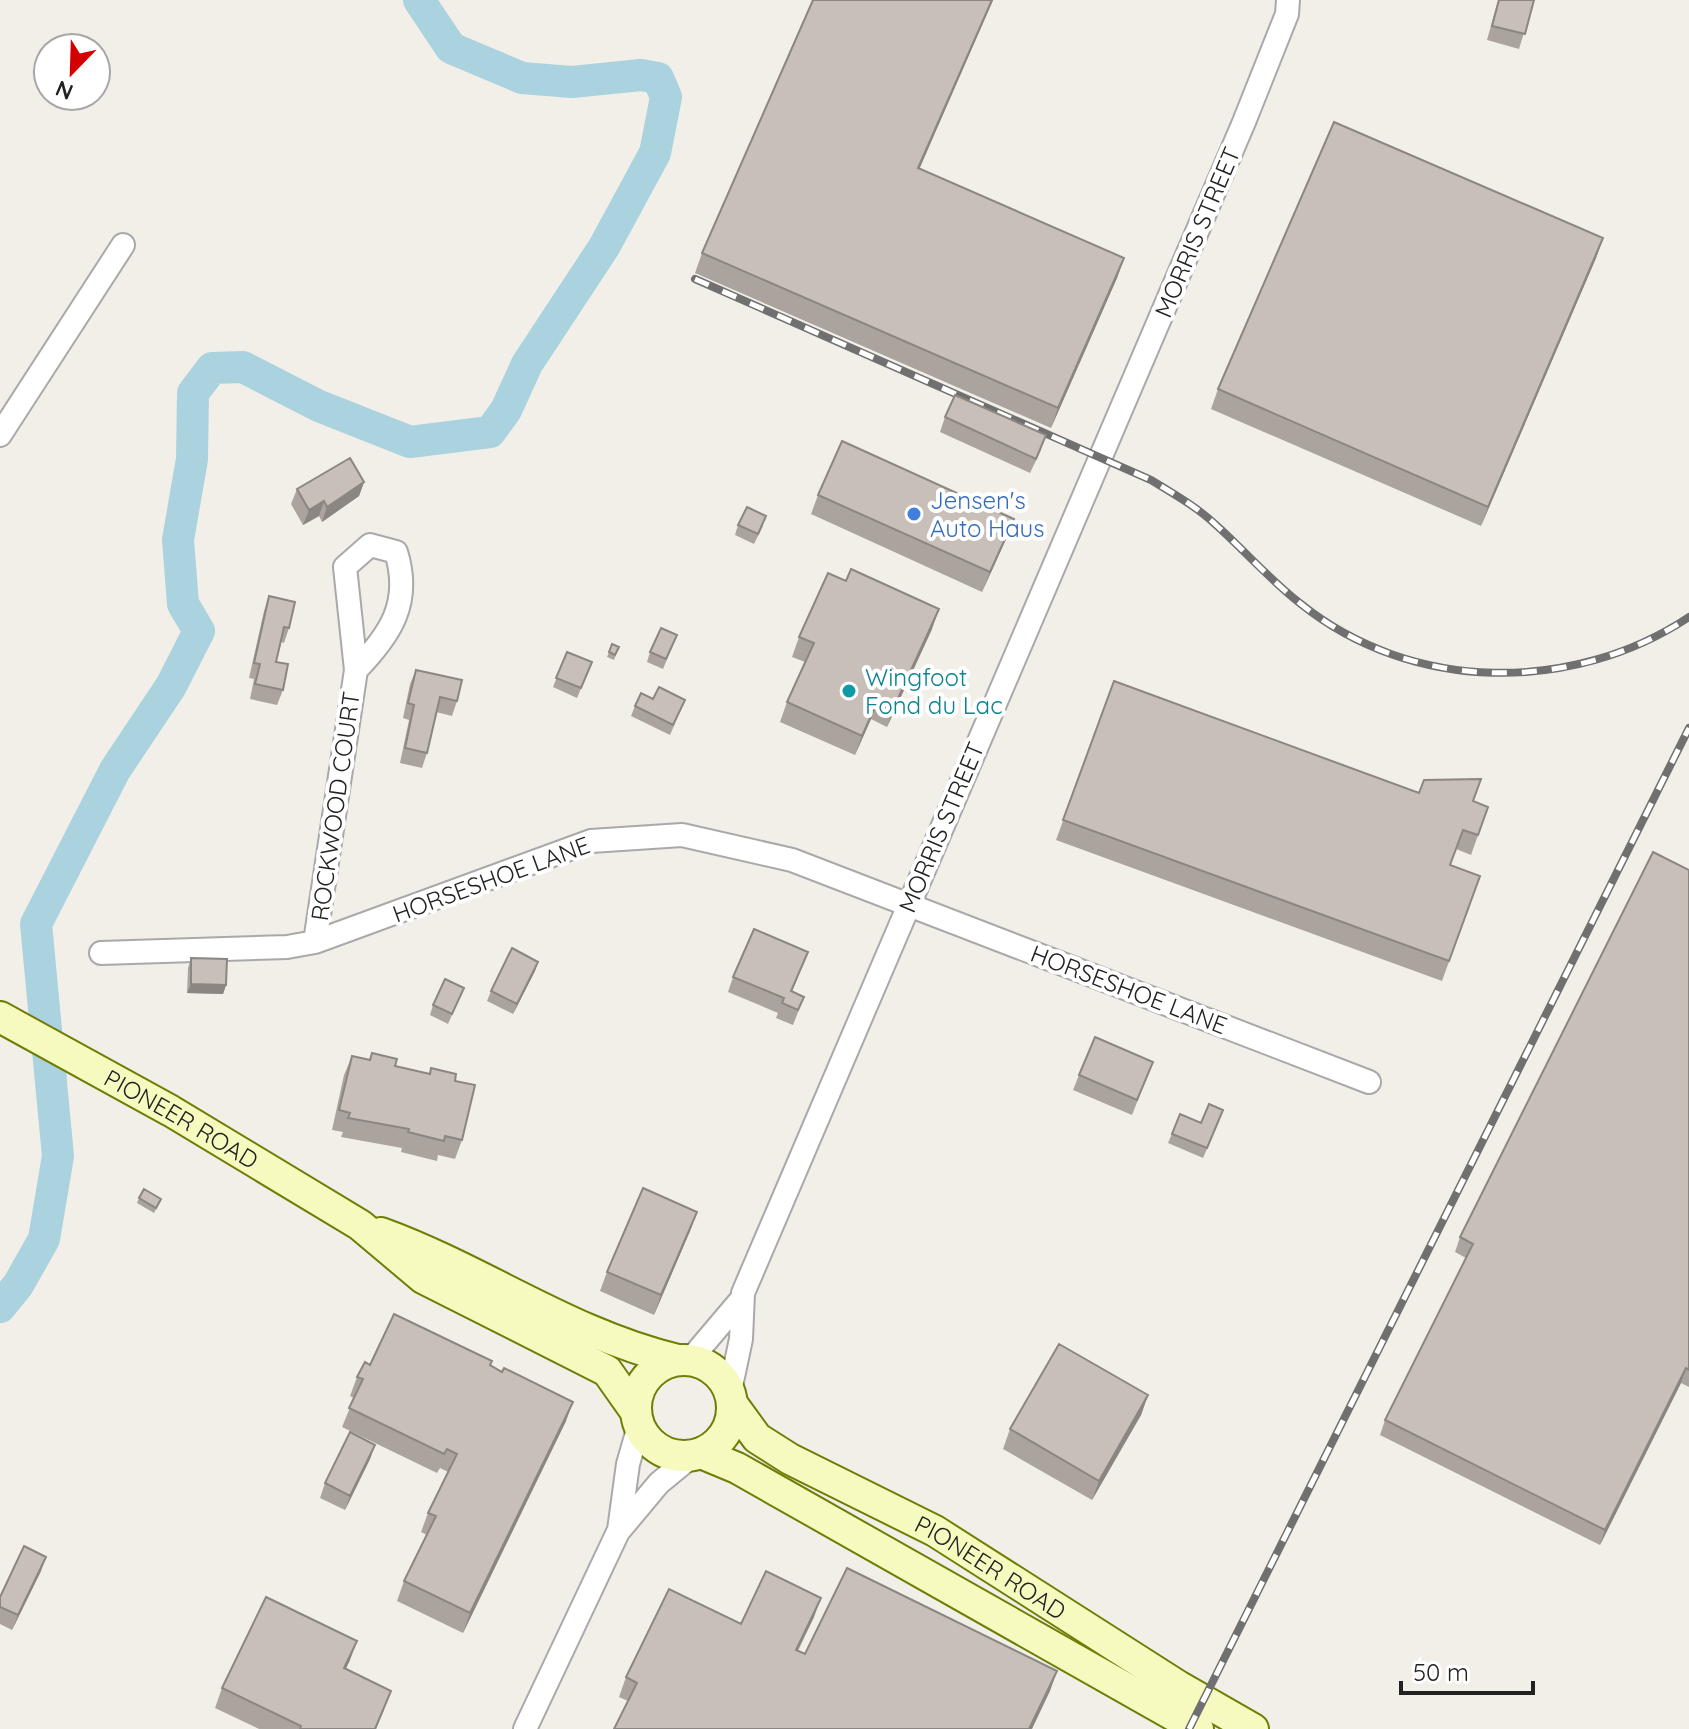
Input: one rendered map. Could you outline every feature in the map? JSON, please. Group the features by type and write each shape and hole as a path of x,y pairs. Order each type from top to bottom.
{"main road":[{"name":"PIONEER ROAD","path":"5,1020 171,1111 360,1225 423,1278 607,1371 637,1419"},
{"name":"PIONEER ROAD","path":"360,1225 439,1254 517,1298 594,1335 684,1360"},
{"path":"684,1360 712,1368 731,1398 725,1435 696,1454 666,1453 652,1444 637,1419 642,1383 664,1364 684,1360"},
{"name":"PIONEER ROAD","path":"731,1398 757,1438 768,1445 935,1531 1178,1686 1253,1729"},
{"name":"PIONEER ROAD","path":"696,1454 737,1468 981,1603 1198,1729"}],"street":[{"name":"MORRIS STREET","path":"684,1360 740,1301 1244,122 1287,14 1288,0"},
{"path":"0,435 123,245"},
{"name":"ROCKWOOD COURT","path":"315,942 356,670 345,567 370,545 396,552 404,576 399,610 379,647 356,670"},
{"name":"HORSESHOE LANE","path":"101,953 287,947 315,942 591,841 682,835 792,860 1369,1082"},
{"name":"MORRIS STREET","path":"731,1398 741,1339 740,1301"},
{"path":"618,1532 637,1419"},
{"path":"525,1729 618,1532 659,1483 696,1454"}],"building":[{"path":"813,0 992,0 918,168 1124,258 1058,408 702,253"},
{"path":"1499,0 1534,0 1525,34 1492,26"},
{"path":"1334,122 1603,238 1488,507 1218,389"},
{"path":"955,395 1046,435 1036,459 945,417"},
{"path":"842,441 1014,519 990,572 818,495"},
{"path":"350,458 364,482 327,507 324,501 309,510 297,489"},
{"path":"747,507 766,516 758,534 738,525"},
{"name":"Wingfoot Fond du Lac","path":"851,569 939,609 894,707 878,700 862,736 787,702 814,643 799,637 828,573 846,581"},
{"path":"269,596 295,602 289,628 284,627 276,662 288,664 283,690 255,684 260,664 254,663"},
{"path":"661,628 677,635 666,659 650,652"},
{"path":"612,644 619,647 615,655 609,652"},
{"path":"567,652 592,662 581,688 556,678"},
{"path":"416,670 462,680 457,701 440,697 427,753 405,748 414,705 408,703"},
{"path":"1114,681 1419,793 1424,780 1481,779 1473,801 1488,807 1478,835 1463,830 1450,865 1480,876 1449,961 1063,820"},
{"path":"659,687 685,700 673,725 635,706 641,693 653,699"},
{"path":"1653,852 1689,870 1689,1370 1686,1368 1605,1530 1385,1420 1473,1244 1460,1237"},
{"path":"754,929 808,952 791,991 804,997 798,1010 782,1003 784,998 733,977"},
{"path":"512,948 538,962 517,1004 491,991"},
{"path":"191,958 227,959 226,985 191,984"},
{"path":"445,979 464,988 452,1014 433,1005"},
{"path":"1095,1037 1153,1062 1137,1100 1079,1075"},
{"path":"372,1053 397,1059 395,1066 430,1074 431,1068 456,1074 455,1081 475,1085 462,1140 445,1136 444,1141 408,1132 409,1129 348,1118 350,1113 339,1110 352,1056 370,1060"},
{"path":"1209,1104 1223,1110 1207,1148 1172,1134 1180,1114 1201,1123"},
{"path":"643,1188 697,1212 661,1295 607,1272"},
{"path":"144,1189 161,1199 156,1208 139,1198"},
{"path":"394,1314 492,1361 490,1365 502,1372 504,1368 573,1402 470,1613 404,1581 436,1516 428,1513 457,1454 447,1449 444,1454 349,1408 363,1379 357,1377 365,1362 370,1365"},
{"path":"1059,1344 1148,1395 1099,1481 1010,1429"},
{"path":"350,1432 375,1445 350,1496 325,1483"},
{"path":"24,1546 46,1557 18,1615 0,1607 0,1597"},
{"path":"847,1568 1057,1671 1029,1729 614,1729 637,1683 626,1677 669,1589 741,1624 766,1571 821,1598 796,1650 805,1654"},
{"path":"266,1597 357,1641 344,1668 391,1691 375,1729 300,1729 301,1726 222,1688"}],"waterway":[{"path":"0,1307 18,1285 44,1239 58,1156 36,924 115,770 171,686 199,631 183,604 178,540 192,459 193,393 212,368 243,367 319,406 410,442 490,432 506,410 527,364 604,247 655,153 666,97 658,78 641,75 572,82 522,78 451,48 419,0"}],"railway":[{"path":"695,279 1151,480 1209,518 1301,604 1345,633 1392,654 1442,668 1493,673 1545,670 1595,660 1644,642 1689,617"},
{"path":"1189,1729 1689,728"}],"place":[{"name":"Jensen's Auto Haus","path":"914,514"},
{"name":"Wingfoot Fond du Lac","path":"849,691"}]}
